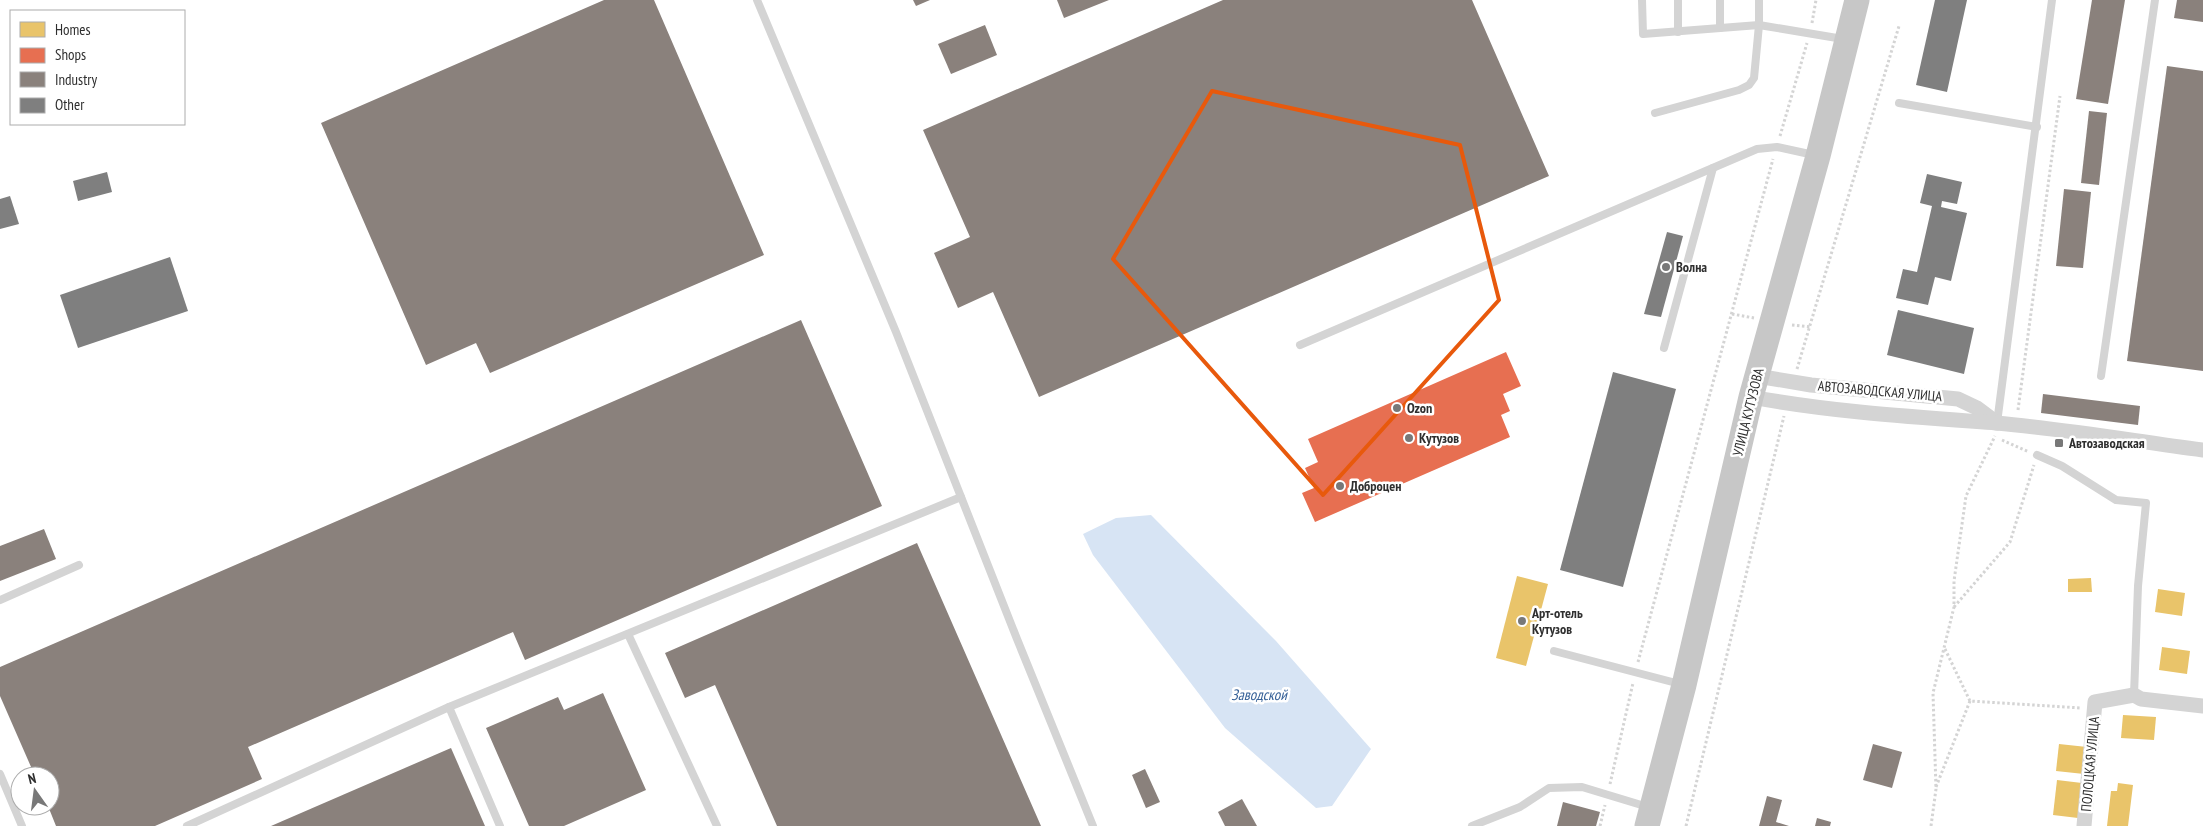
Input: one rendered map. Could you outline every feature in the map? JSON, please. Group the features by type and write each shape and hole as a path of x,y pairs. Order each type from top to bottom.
{"main road":[{"name":"УЛИЦА КУТУЗОВА","path":"1649,817 1684,685 1754,387 1818,156 1857,0"}],"street":[{"name":"АВТОЗАВОДСКАЯ УЛИЦА","path":"1754,387 1793,382 1958,399 1977,408 1996,430"},
{"name":"АВТОЗАВОДСКАЯ УЛИЦА","path":"1754,387 1787,404 1939,420 1996,430 2203,450"},
{"path":"2090,705 2134,695 2141,699 2203,706"},
{"name":"ПОЛОЦКАЯ УЛИЦА","path":"2084,826 2090,705"}],"lane":[{"path":"757,0 896,332 1093,826"},
{"path":"1642,0 1643,34 1759,25 1848,40"},
{"path":"1678,0 1678,32"},
{"path":"1720,0 1720,28"},
{"path":"1655,113 1739,90 1749,85 1754,78 1759,25 1759,0"},
{"path":"1996,430 2037,127 2052,0"},
{"path":"2101,376 2155,0"},
{"path":"1899,103 2037,127"},
{"path":"1300,345 1757,149 1777,147 1818,156"},
{"path":"1664,348 1713,168"},
{"path":"2036,455 2062,466 2116,500 2146,503 2138,596 2134,695"},
{"path":"187,826 449,707 961,497"},
{"path":"0,600 80,565"},
{"path":"628,634 717,826"},
{"path":"1554,651 1684,685"},
{"path":"449,707 500,826"},
{"path":"0,774 22,826"},
{"path":"1472,826 1520,807 1549,788 1582,787 1607,794 1649,817"}],"path":[{"path":"1600,826 1635,671 1809,34 1816,0"},
{"path":"1793,382 1899,26"},
{"path":"2024,415 2017,414 2060,96"},
{"path":"1686,826 1787,404"},
{"path":"1931,826 1936,789 1933,693 1954,607 1954,581 1966,496 1996,430 2036,455 2010,542 1954,607"},
{"path":"1936,789 1970,701 1944,648"},
{"path":"1970,701 2090,705"}],"highlighted area":[{"path":"1212,91 1460,145 1499,300 1323,495 1113,259"}],"water":[{"name":"Заводской","path":"1151,515 1276,641 1371,749 1332,806 1316,808 1225,728 1093,555 1083,534 1116,518"}],"building: Homes":[{"name":"Арт-отель Кутузов","path":"1517,576 1548,584 1526,666 1496,658"},
{"path":"2091,578 2092,592 2068,592 2068,579"},
{"path":"2158,589 2185,593 2182,616 2155,612"},
{"path":"2162,647 2190,651 2187,674 2159,670"},
{"path":"2123,715 2156,717 2154,740 2121,738"},
{"path":"2059,744 2087,747 2084,774 2056,771"},
{"path":"2057,780 2082,783 2078,818 2053,815"},
{"path":"2118,783 2133,785 2128,826 2107,826 2111,791 2117,791"}],"building: Shops":[{"name":"Кутузов","path":"1506,352 1521,386 1503,394 1510,411 1501,415 1510,437 1315,522 1302,493 1314,488 1305,468 1318,462 1308,439"}],"building: Industry":[{"path":"604,0 654,0 764,255 490,373 476,343 426,365 321,123"},
{"path":"913,0 930,0 916,6"},
{"path":"1057,0 1109,0 1064,18"},
{"path":"1223,0 1472,0 1549,176 1039,397 993,292 958,308 934,253 970,237 923,130"},
{"path":"2092,0 2125,0 2108,104 2076,99"},
{"path":"2177,0 2203,0 2203,22 2174,18"},
{"path":"985,25 997,55 951,74 938,44"},
{"path":"2167,66 2203,71 2203,371 2127,361"},
{"path":"2089,111 2107,113 2099,185 2081,183"},
{"path":"2064,189 2091,192 2083,268 2056,266"},
{"path":"801,320 882,506 525,660 513,632 248,747 262,779 155,826 56,826 52,816 60,816 60,766 31,766 0,696 0,667"},
{"path":"2043,394 2140,406 2138,425 2041,413"},
{"path":"44,529 56,559 0,581 0,546"},
{"path":"917,543 1041,826 777,826 715,685 685,698 665,653"},
{"path":"603,693 646,790 564,826 529,826 486,728 558,697 564,710"},
{"path":"1873,744 1902,752 1892,788 1863,780"},
{"path":"451,748 485,826 271,826"},
{"path":"1145,769 1160,802 1146,808 1132,775"},
{"path":"1767,796 1782,800 1776,822 1789,826 1759,826"},
{"path":"1242,799 1257,826 1225,826 1218,812"},
{"path":"1563,802 1600,812 1596,826 1557,826"},
{"path":"1817,818 1831,822 1830,826 1815,826"}],"building: Other":[{"path":"1935,0 1967,0 1947,92 1916,85"},
{"path":"107,172 112,192 78,201 73,181"},
{"path":"1927,174 1962,182 1957,204 1942,201 1941,207 1967,213 1951,281 1935,277 1928,305 1896,298 1903,269 1917,272 1932,206 1920,203"},
{"path":"10,196 19,224 0,229 0,199"},
{"name":"Волна","path":"1667,232 1683,236 1661,317 1644,314"},
{"path":"170,257 188,311 78,348 60,295"},
{"path":"1898,310 1974,328 1964,374 1887,355"},
{"path":"1613,372 1676,389 1623,587 1560,570"}],"place":[{"name":"Волна","path":"1666,267"},
{"name":"Ozon","path":"1397,408"},
{"name":"Кутузов","path":"1409,438"},
{"name":"Автозаводская","path":"2059,443"},
{"name":"Доброцен","path":"1340,486"},
{"name":"Арт-отель Кутузов","path":"1522,621"}]}
